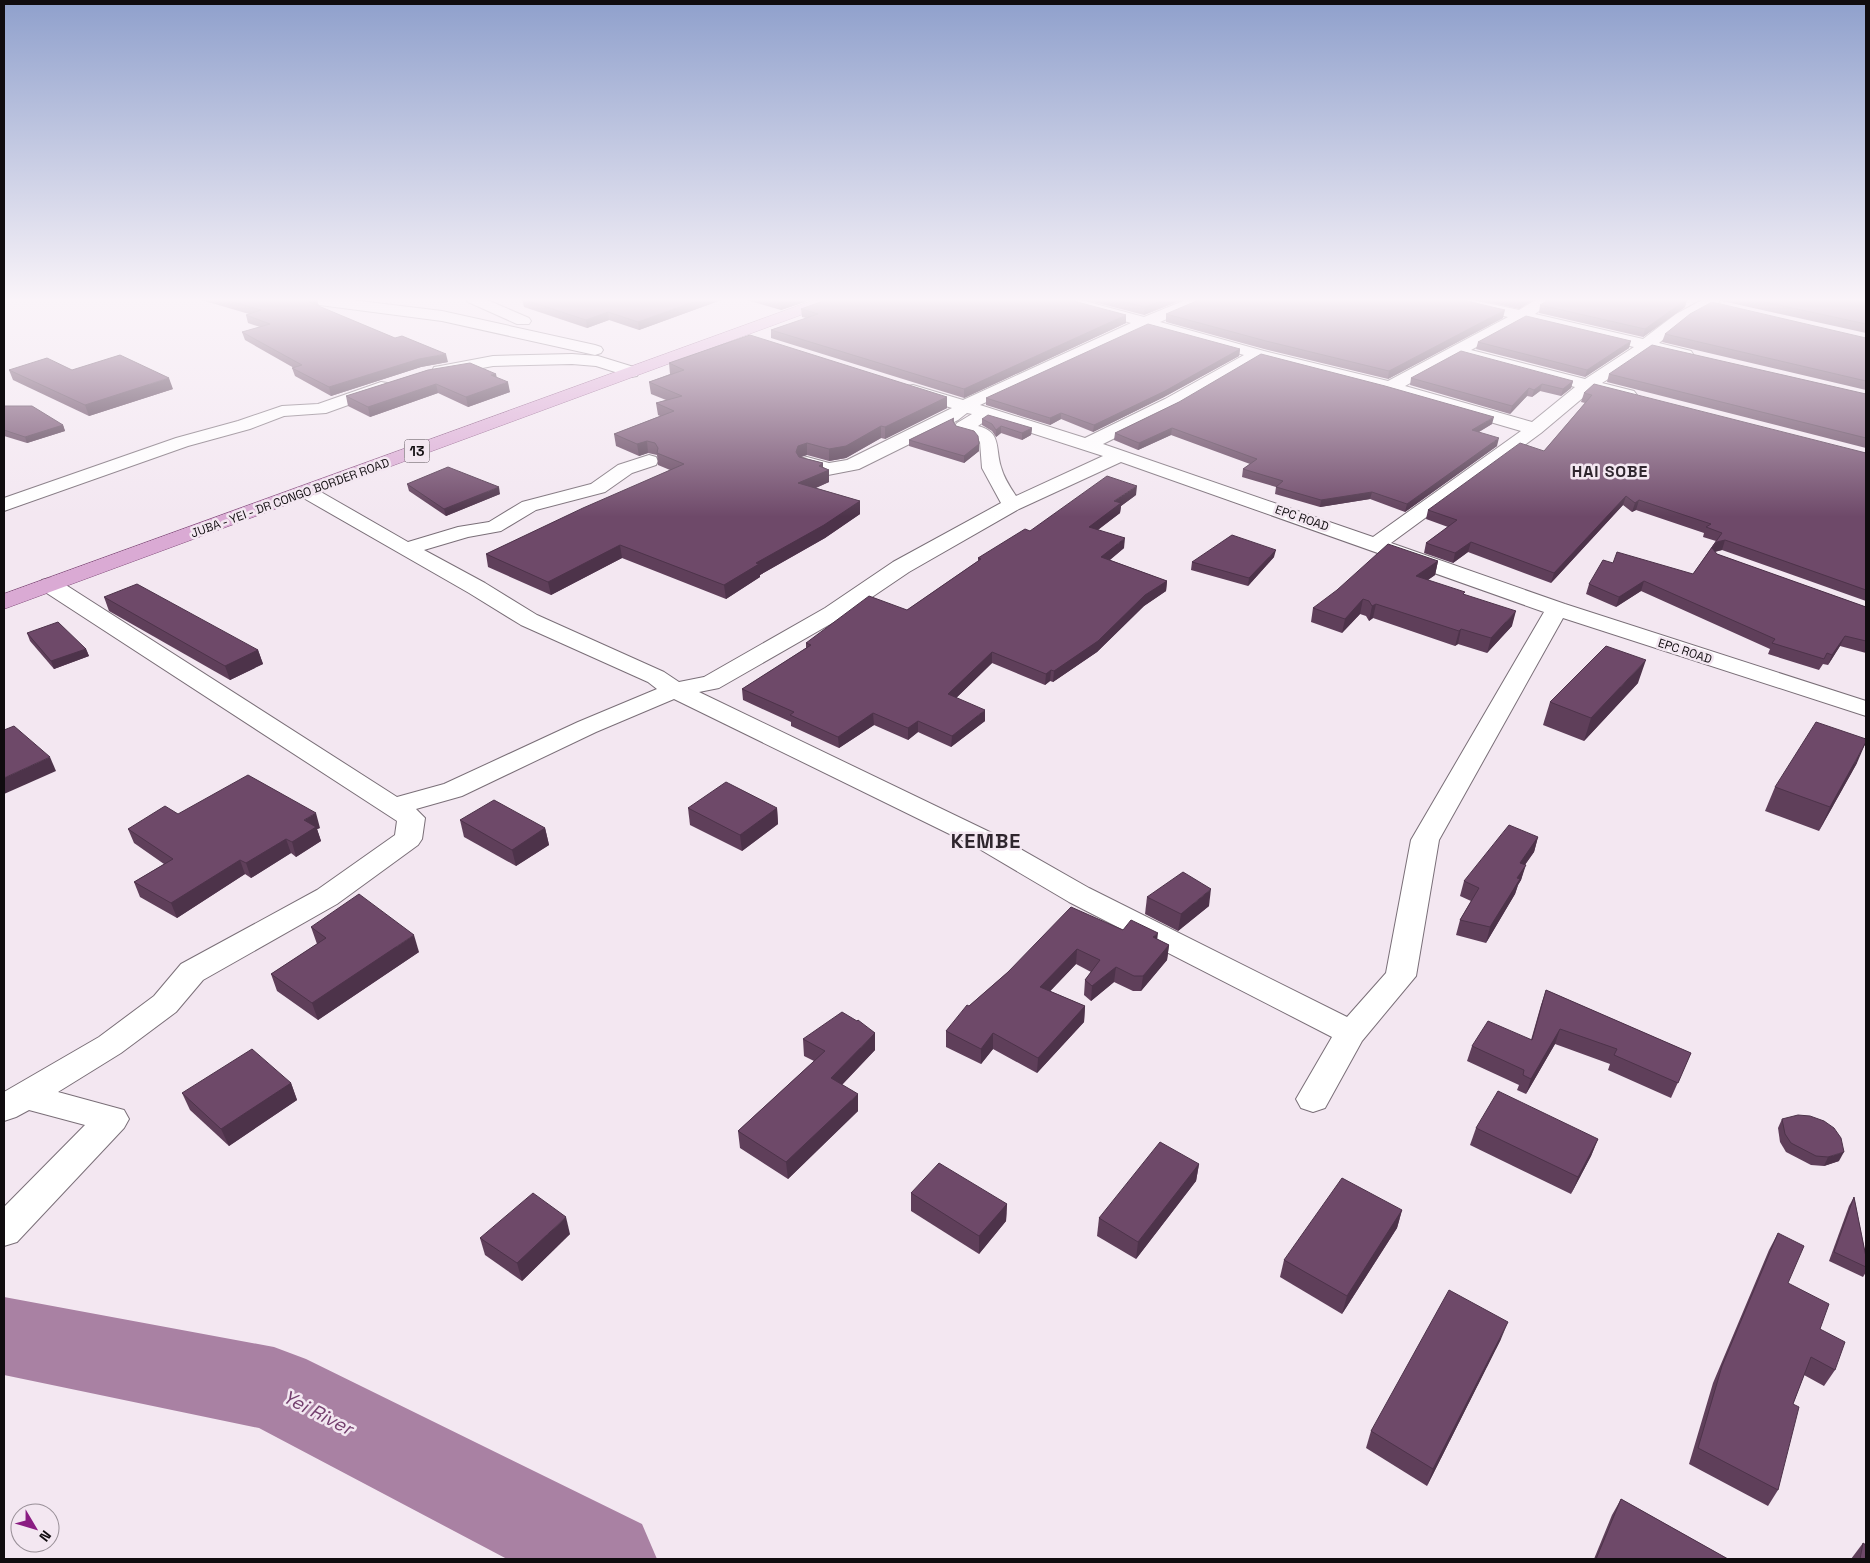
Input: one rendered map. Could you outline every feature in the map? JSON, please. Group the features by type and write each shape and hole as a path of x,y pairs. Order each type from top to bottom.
{"main road":[{"name":"JUBA - YEI - DR CONGO BORDER ROAD","path":"4,602 631,372"}],"street":[{"path":"427,373 433,372"},
{"path":"807,463 828,469 852,465 952,416 965,406 1040,372"},
{"path":"1086,445 1171,403 1226,372"},
{"path":"1330,372 1390,387 1535,429"},
{"path":"1390,387 1417,372"},
{"path":"1542,372 1646,400"},
{"path":"1377,544 1535,429 1589,384 1610,372"},
{"path":"4,505 182,442 244,425 282,411 320,409 346,398 394,383"},
{"name":"EPC ROAD","path":"891,383 1120,456 1377,544 1557,609 1866,709"},
{"path":"986,413 963,427 981,432 988,442 988,461 996,480 1012,505"},
{"path":"392,807 453,790 588,726 675,690 711,684 833,613 900,567 1012,505 1120,456"},
{"path":"406,549 466,531 494,527 529,506 598,488 625,469 649,461"},
{"path":"4,485 67,482"},
{"path":"307,492 478,588 529,620 656,677 675,690 986,841 1079,895 1351,1033"},
{"path":"15,1102 110,1044 165,1004 192,972 327,897 408,839 411,818 50,586"},
{"path":"1313,1099 1351,1033 1401,976 1425,840 1557,609"},
{"path":"4,1231 112,1119 15,1102"}],"building":[{"path":"13,372 156,372 169,378 85,405"},
{"path":"300,372 377,372 329,387"},
{"path":"422,372 491,372 496,374 491,375 508,382 466,397 436,384 368,407 346,396"},
{"path":"678,372 867,372 947,397 885,427 881,426 846,446 829,449 807,443 798,446 796,452 799,457 823,463 819,466 829,470 798,483 860,501 824,525 756,563 759,564 724,585 620,545 548,582 486,554 583,508 684,464 657,453 658,448 655,443 647,441 637,444 614,434 674,411 656,403 682,396 649,382"},
{"path":"908,372 1001,372 964,389"},
{"path":"1043,372 1199,372 1165,391 1094,425 1061,413 1050,418 986,398"},
{"path":"1230,372 1331,372 1494,417 1472,430 1499,438 1407,504 1372,492 1321,500 1276,487 1283,481 1243,469 1257,459 1172,428 1139,443 1115,433 1179,402"},
{"path":"1422,372 1539,372 1573,381 1563,389 1542,384 1534,390 1529,388 1512,406 1411,378"},
{"path":"1612,372 1770,372 1866,394 1866,438 1609,374"},
{"path":"1827,372 1866,372 1866,381"},
{"path":"1594,384 1866,453 1866,590 1725,540 1717,542 1712,548 1717,554 1866,607 1866,641 1845,636 1832,655 1827,653 1824,659 1772,643 1775,639 1644,581 1619,597 1589,584 1603,560 1613,563 1617,552 1693,574 1722,533 1706,527 1711,524 1639,500 1635,503 1626,496 1554,573 1471,542 1455,553 1426,543 1457,520 1428,510 1520,443 1544,451 1592,395 1584,393"},
{"path":"4,406 32,406 63,425 25,437 4,430"},
{"path":"988,415 1032,428 1022,433 1001,426 996,430 992,424 982,419"},
{"path":"954,418 952,420 956,426 974,431 978,436 979,444 964,456 909,440"},
{"path":"448,467 499,487 444,509 407,484"},
{"path":"1107,476 1137,486 1114,501 1121,503 1089,527 1125,538 1101,557 1167,581 1145,595 1098,641 1054,671 1051,670 1046,674 992,652 948,694 985,710 952,736 918,721 908,728 873,713 838,737 790,715 794,712 742,689 811,645 806,643 869,596 907,610 981,559 978,558 1025,529 1030,531"},
{"path":"1232,535 1276,550 1249,578 1192,562"},
{"path":"1388,544 1438,561 1416,576 1516,611 1491,638 1461,629 1459,631 1376,604 1372,606 1369,601 1363,599 1345,619 1313,608 1337,590"},
{"path":"137,584 258,650 225,666 104,597"},
{"path":"58,622 86,649 51,661 27,633"},
{"path":"1606,646 1646,660 1591,718 1550,702"},
{"path":"1816,722 1866,739 1830,807 1775,787"},
{"path":"14,726 50,757 4,778 4,730"},
{"path":"248,775 316,813 304,820 316,827 292,842 286,839 246,863 240,860 171,903 134,882 173,859 128,829 165,806 178,814"},
{"path":"726,782 777,808 740,835 688,808"},
{"path":"494,800 545,828 512,850 460,820"},
{"path":"1509,825 1538,837 1520,863 1526,865 1517,878 1520,879 1490,927 1460,920 1479,888 1464,881"},
{"path":"1183,872 1211,889 1181,914 1147,897"},
{"path":"359,894 414,935 312,1003 271,974 326,938 311,927"},
{"path":"1071,907 1123,930 1131,920 1158,933 1153,937 1169,945 1143,976 1134,976 1116,967 1092,986 1085,980 1100,960 1077,949 1040,987 1085,1006 1038,1058 993,1033 981,1049 946,1031 967,1005 969,1006 1008,972"},
{"path":"1546,990 1691,1053 1678,1083 1614,1055 1617,1049 1560,1029 1531,1079 1523,1075 1524,1070 1472,1046 1488,1021 1532,1040"},
{"path":"842,1012 858,1020 875,1033 831,1078 858,1094 786,1162 738,1131 825,1051 803,1039"},
{"path":"252,1049 291,1083 221,1129 182,1093"},
{"path":"1498,1091 1598,1139 1578,1177 1476,1128"},
{"path":"1798,1115 1810,1116 1824,1121 1834,1128 1841,1138 1844,1152 1828,1157 1816,1156 1791,1143 1785,1134 1782,1119"},
{"path":"1160,1142 1199,1164 1138,1242 1099,1218"},
{"path":"939,1163 1007,1204 979,1236 911,1193"},
{"path":"1342,1178 1402,1210 1347,1296 1284,1260"},
{"path":"533,1193 566,1217 517,1263 480,1238"},
{"path":"1854,1197 1866,1257 1866,1267 1834,1252"},
{"path":"1778,1233 1804,1246 1788,1283 1829,1304 1820,1329 1845,1342 1835,1370 1811,1357 1793,1404 1799,1407 1778,1490 1698,1448 1722,1366"},
{"path":"1449,1290 1508,1322 1433,1469 1371,1431"},
{"path":"1621,1499 1728,1559 1596,1559"},
{"path":"1863,1543 1866,1545 1866,1559 1860,1559"}],"waterway":[{"name":"Yei River","path":"4,1336 274,1389 607,1559"}],"district":[{"name":"HAI SOBE","path":"1610,471"},
{"name":"KEMBE","path":"986,841"}]}
